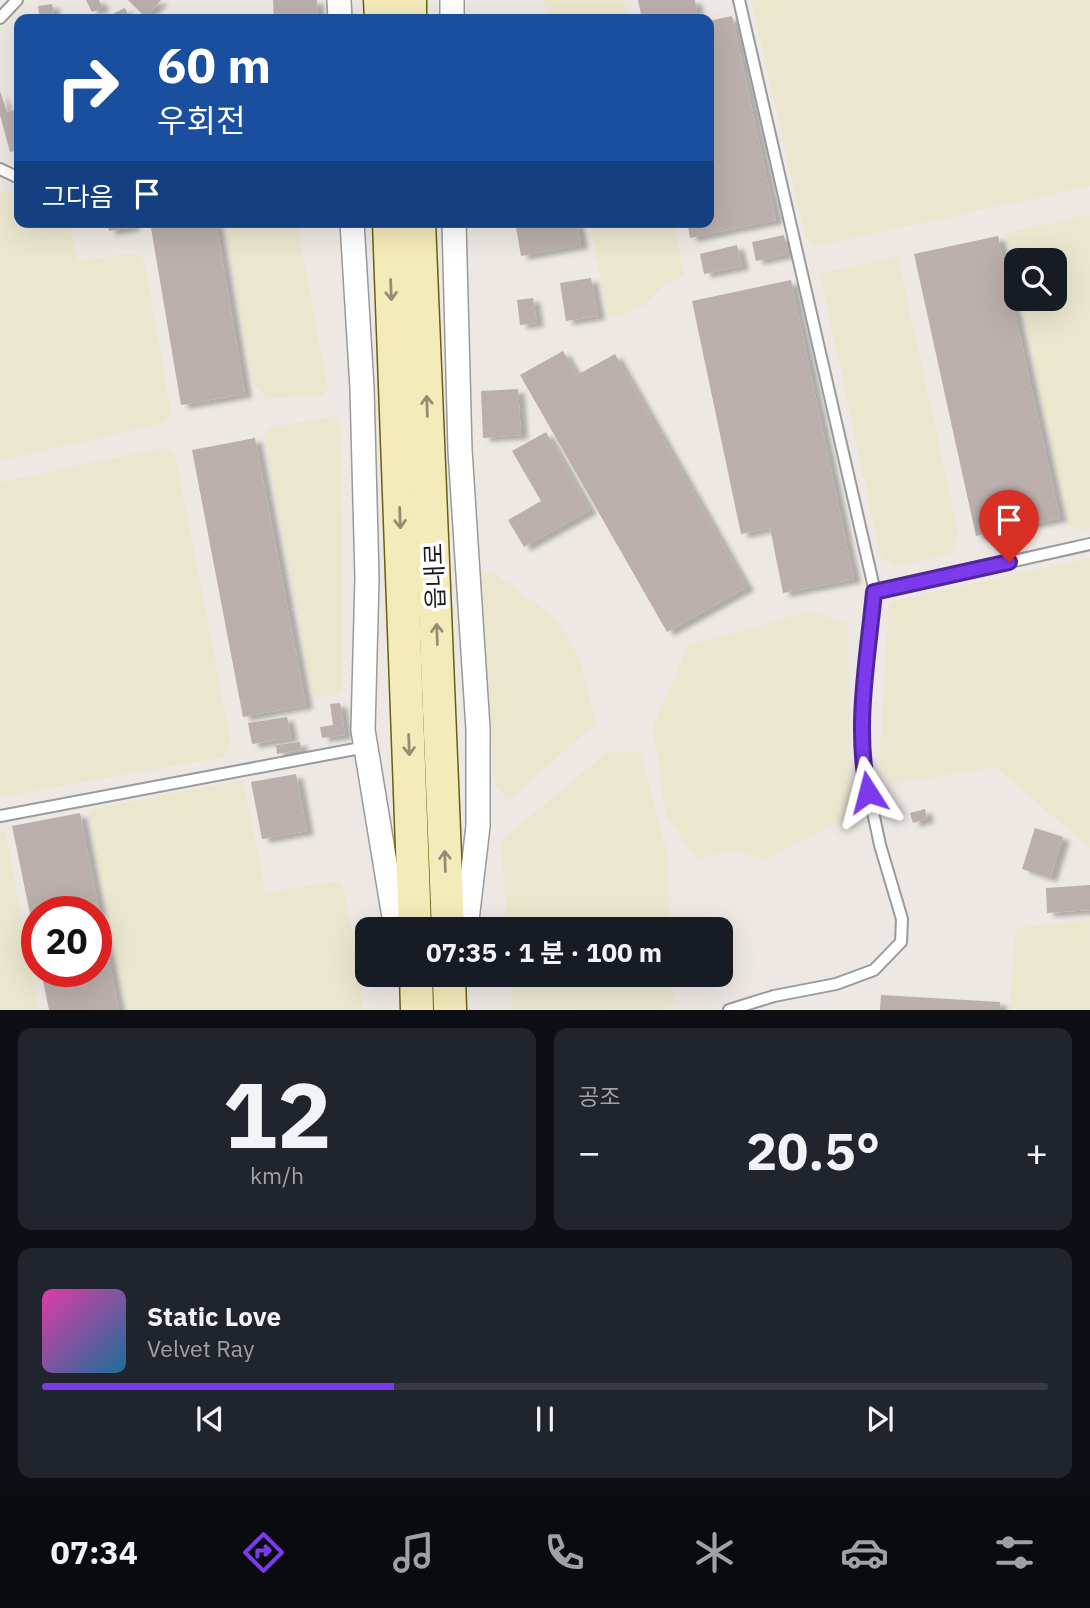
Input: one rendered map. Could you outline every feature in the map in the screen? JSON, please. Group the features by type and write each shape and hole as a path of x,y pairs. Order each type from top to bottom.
{"street":[{"path":"352,228 362,388 367,578 363,730 394,917"},
{"name":"읍내로","path":"388,228 415,917"},
{"name":"읍내로","path":"419,228 460,917"},
{"path":"454,228 460,450 478,729 478,826 461,917"},
{"path":"402,987 403,1010"},
{"path":"416,987 417,1010"},
{"path":"449,987 450,1010"},
{"path":"464,987 465,1010"}],"lane":[{"path":"0,18 17,0"},
{"path":"729,1010 774,996 836,984 874,970 901,942 902,919 880,845 863,765 864,693 874,592 739,0"},
{"path":"874,592 1090,544"},
{"path":"0,816 366,747"}],"shaded area":[{"path":"544,0 624,0 627,14 547,14"},
{"path":"751,0 1090,0 1090,186 816,246 805,236"},
{"path":"14,191 14,228 70,228 77,261 133,253 144,260 171,412 165,423 0,460 0,192"},
{"path":"1090,215 1090,528 1082,530 1067,524 1023,311 1067,311 1067,248 1010,248 1007,233"},
{"path":"224,228 298,228 328,390 320,397 266,398 254,385"},
{"path":"590,228 674,228 684,276 664,284 644,306 615,317 608,314"},
{"path":"898,257 959,536 951,553 894,567 881,557 820,273"},
{"path":"335,416 341,427 343,688 338,694 316,698 312,690 264,433 273,427"},
{"path":"169,447 175,454 231,742 224,757 0,797 0,482"},
{"path":"1090,558 1090,848 995,767 890,784 879,762 889,602"},
{"path":"494,573 556,618 582,666 596,723 509,801 495,786 479,574"},
{"path":"811,612 848,624 850,817 764,860 736,849 697,860 666,816 653,727 688,645"},
{"path":"608,751 640,752 667,851 670,917 506,917 501,840"},
{"path":"243,780 266,892 342,881 355,947 355,987 362,987 363,1009 126,1009 112,936 112,896 104,896 89,817 91,809"},
{"path":"0,830 5,831 21,915 21,987 35,987 39,1009 0,1009"},
{"path":"1090,920 1090,1009 1009,1009 1016,928"},
{"path":"511,987 673,987 674,1004 656,1010 512,1009"}],"building":[{"path":"86,0 99,0 102,8 92,12"},
{"path":"128,0 161,0 148,14 142,14"},
{"path":"273,0 317,0 318,14 274,14"},
{"path":"638,0 695,0 697,13 692,14 641,14"},
{"path":"52,4 54,14 39,14 38,6"},
{"path":"125,8 128,14 112,14"},
{"path":"732,16 776,220 690,238 688,228 714,228 714,20"},
{"path":"0,91 7,112 14,110 14,151 10,152 0,115"},
{"path":"151,228 217,228 245,394 181,405"},
{"path":"516,228 578,228 581,245 521,256"},
{"path":"784,235 788,254 756,261 752,242"},
{"path":"998,236 1004,263 1004,311 1014,311 1060,518 976,536 914,254"},
{"path":"737,245 742,266 704,274 700,254"},
{"path":"591,278 598,316 566,321 560,283"},
{"path":"791,280 854,579 783,593 770,528 741,534 692,301"},
{"path":"533,298 537,323 520,325 517,300"},
{"path":"563,351 577,375 615,354 747,587 667,632 520,375"},
{"path":"518,389 521,435 483,438 481,391"},
{"path":"546,432 590,510 524,547 508,520 541,501 512,451"},
{"path":"255,438 306,705 243,717 192,450"},
{"path":"340,703 345,735 322,738 320,727 333,725 330,704"},
{"path":"287,717 291,738 252,744 248,723"},
{"path":"300,742 301,750 277,754 276,745"},
{"path":"296,774 307,831 262,839 251,782"},
{"path":"925,809 927,819 913,823 910,813"},
{"path":"80,813 96,896 26,896 12,826"},
{"path":"1035,828 1063,837 1050,878 1022,869"},
{"path":"1090,885 1090,910 1047,913 1046,888"},
{"path":"112,975 119,1010 49,1010 44,987 112,987"},
{"path":"881,995 1000,1002 1000,1010 880,1010"}],"route":[{"path":"868,792 863,765 864,693 874,592 1009,562"}]}
